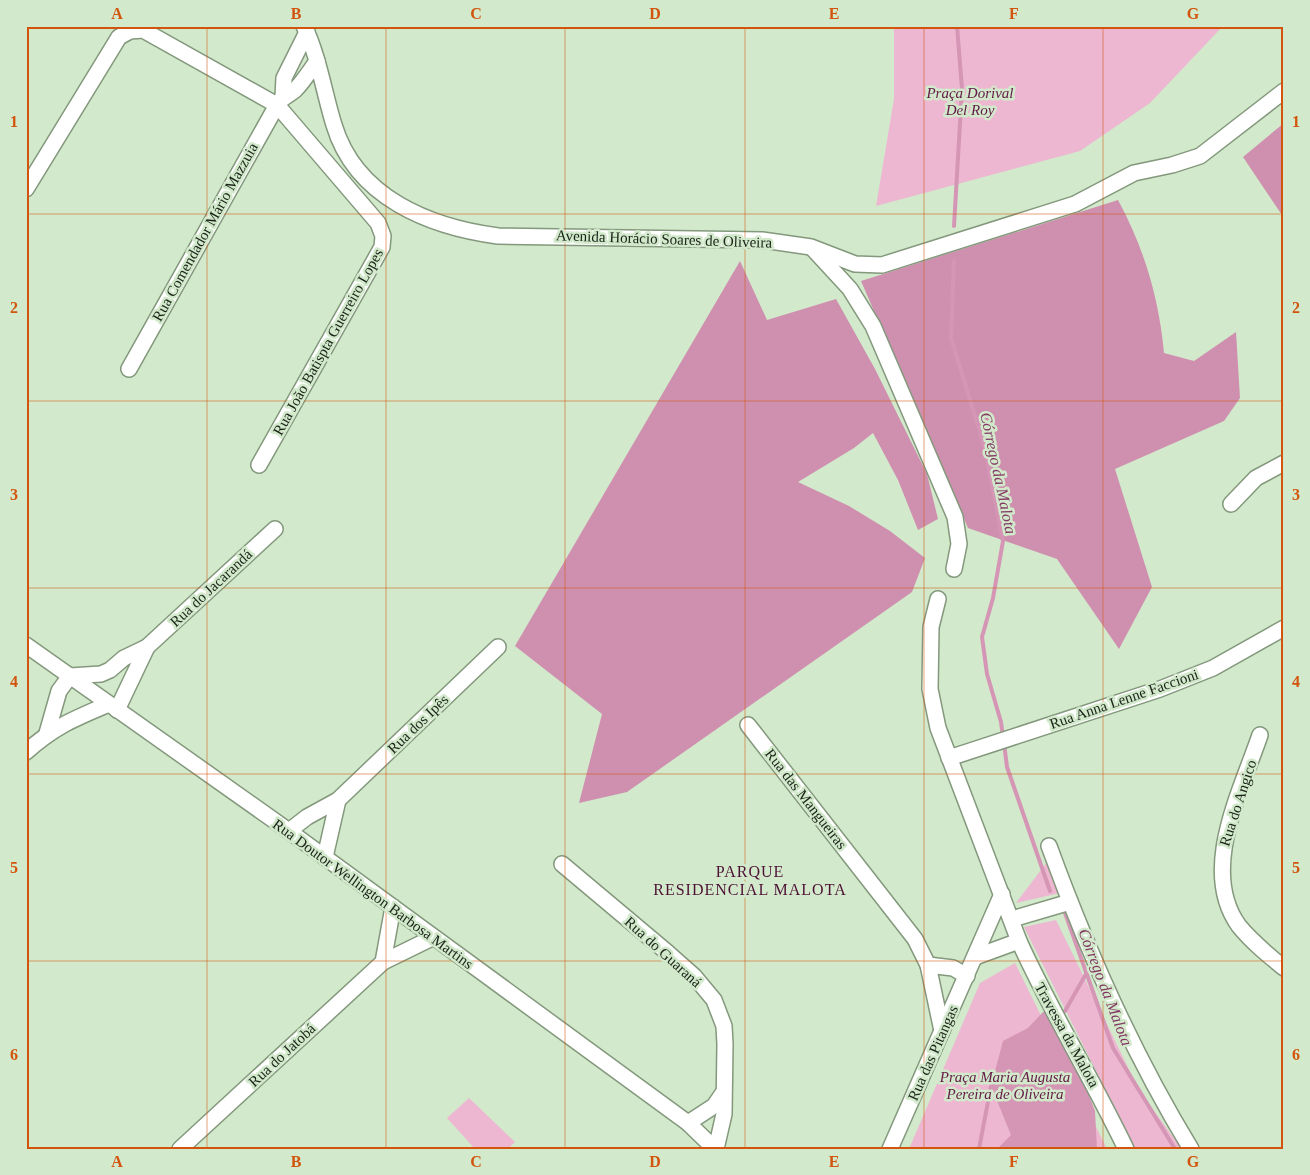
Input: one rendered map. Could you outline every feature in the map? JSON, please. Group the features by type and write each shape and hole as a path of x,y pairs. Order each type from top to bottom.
{"street":[{"name":"Avenida Horácio Soares de Oliveira","path":"306,29 317,61 334,127 344,150 360,172 378,191 398,205 438,224 467,232 498,236 762,240 811,247 855,264 882,265 1075,204 1134,173 1172,165 1200,156 1284,91"},
{"name":"Rua Comendador Mário Mazzuia","path":"129,369 280,101 284,78 306,29"},
{"name":"Rua João Batispta Guerreiro Lopes","path":"26,189 118,37 130,31 143,30 280,101 378,223 383,236 382,247 259,464"},
{"name":"Rua Comendador Mário Mazzuia","path":"280,101 292,92 317,61"},
{"path":"811,247 850,289 873,326 955,517 959,544 954,569"},
{"path":"1231,504 1256,478 1284,463"},
{"name":"Rua do Jacarandá","path":"70,676 101,674 110,670 124,658 147,647 275,528"},
{"path":"938,599 931,627 930,689 938,728 1012,919 1070,902"},
{"name":"Rua Anna Lenne Faccioni","path":"949,758 1160,689 1213,668 1284,628"},
{"name":"Rua Doutor Wellington Barbosa Martins","path":"26,645 393,907 432,938 688,1123 715,1149"},
{"name":"Rua do Jacarandá","path":"113,707 147,647"},
{"name":"Rua dos Ipês","path":"289,831 307,817 338,800 498,647"},
{"path":"47,733 59,692 70,676"},
{"path":"26,752 47,733 67,721 113,707"},
{"name":"Rua das Mangueiras","path":"748,725 915,939 928,965 942,1031"},
{"name":"Rua do Angico","path":"1260,736 1224,843 1221,863 1222,877 1229,905 1238,924 1254,943 1284,968"},
{"path":"325,858 338,800"},
{"path":"1049,846 1070,902 1115,1005 1170,1114 1191,1149"},
{"name":"Rua do Guaraná","path":"562,864 694,976 714,1000 724,1026 724,1114 715,1149"},
{"name":"Rua das Pitangas","path":"890,1149 1002,894"},
{"path":"383,962 393,907"},
{"name":"Travessa da Malota","path":"1012,919 1034,974 1101,1096 1126,1149"},
{"name":"Rua do Jatobá","path":"180,1149 383,962 432,938"},
{"path":"975,957 1019,940"},
{"path":"928,965 953,968 967,976"},
{"path":"688,1123 714,1106 723,1093"}],"green space":[{"name":"Praça Dorival Del Roy","path":"894,26 1223,26 1150,103 1080,151 876,206 894,99"},
{"path":"1047,862 1060,893 1016,903"},
{"path":"1056,920 1140,1092 1182,1149 1135,1149 1024,927"},
{"name":"Praça Maria Augusta Pereira de Oliveira","path":"1015,963 1107,1149 909,1149 980,983"},
{"path":"469,1098 515,1142 508,1149 475,1149 447,1118"}],"shaded area":[{"path":"1284,123 1284,218 1243,157"},
{"path":"1118,200 1143,255 1149,274 1162,333 1164,353 1194,361 1236,332 1240,398 1224,421 1115,469 1152,587 1119,649 1057,559 968,528 861,281"},
{"path":"740,261 767,320 836,299 875,369 927,474 938,519 918,530 898,480 873,433 854,448 798,482 849,506 890,531 925,558 912,592 627,792 579,803 602,714 515,646"},
{"path":"1043,1012 1049,1012 1080,1072 1095,1111 1097,1149 1000,1149 999,1147 1011,1135 991,1086 1003,1041 1028,1028"}],"waterway":[{"name":"Córrego da Malota","path":"954,226 962,89 957,26"},
{"name":"Córrego da Malota","path":"954,261 951,338 985,449 1003,541 993,598 982,637 987,674 1001,722 1003,737"},
{"name":"Córrego da Malota","path":"1004,743 1007,767 1050,891"},
{"name":"Córrego da Malota","path":"1064,910 1113,1048 1175,1149"},
{"path":"1065,1011 1086,974"},
{"path":"979,1149 991,1086"}],"district":[{"name":"PARQUE RESIDENCIAL MALOTA","path":"750,880"}]}
